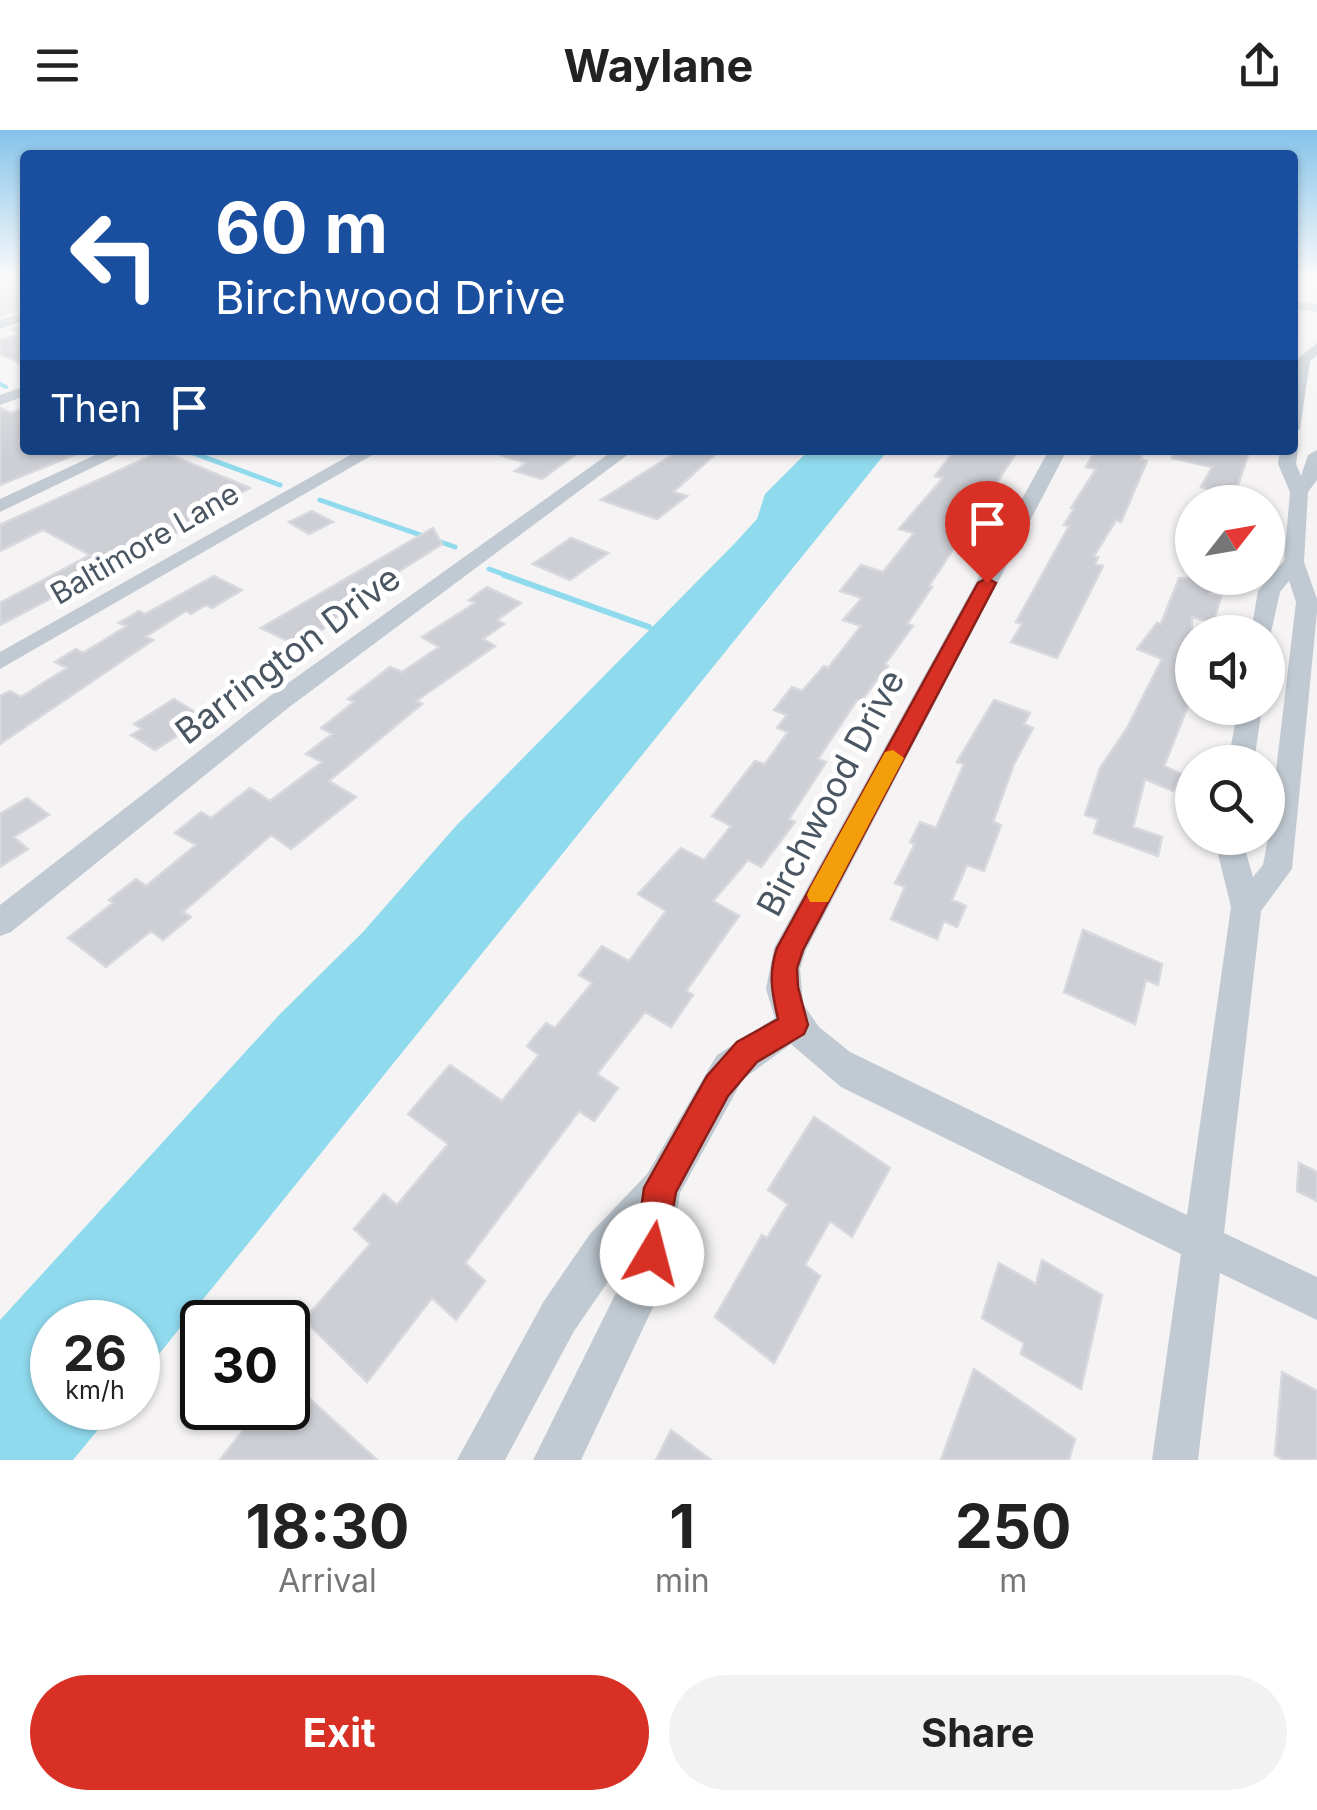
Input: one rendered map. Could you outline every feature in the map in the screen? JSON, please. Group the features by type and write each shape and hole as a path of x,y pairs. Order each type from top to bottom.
{"street":[{"path":"1298,392 1303,360 1317,344"},
{"path":"0,506 109,455"},
{"name":"Baltimore Lane","path":"0,662 363,455"},
{"name":"Barrington Drive","path":"0,923 279,702 617,455"},
{"name":"Birchwood Drive","path":"794,1025 784,987 790,948 1055,455"},
{"path":"1246,908 1277,869 1307,602 1294,562 1299,492 1287,464 1288,455"},
{"path":"1299,492 1315,470 1317,455"},
{"path":"1265,615 1269,591 1294,562"},
{"path":"1175,1460 1246,908 1232,855"},
{"path":"480,1460 585,1272 616,1229 660,1188 730,1067 759,1044 794,1025 820,1053 854,1074 1317,1299"},
{"path":"556,1460 634,1304 652,1254 660,1188"}],"water":[{"path":"804,455 884,455 203,1300 180,1300 180,1328 160,1353 160,1300 30,1300 30,1430 98,1430 73,1460 0,1460 0,1320 280,1014 363,932 455,827 757,519 765,494"}],"building":[{"path":"20,338 20,363 0,354 0,340"},
{"path":"0,408 11,413 20,410 20,455 74,455 0,485"},
{"path":"152,455 171,455 250,488 224,501 231,504 0,625 0,603 90,555 43,530 0,551 0,525"},
{"path":"500,455 575,455 542,479 515,471 526,463"},
{"path":"672,455 714,455 673,492 687,496 657,519 601,500"},
{"path":"951,455 1015,455 929,586 932,587 907,624 913,626 885,664 888,666 860,702 857,700 818,759 826,762 789,819 795,822 761,867 748,860 713,901 739,916 686,991 693,995 671,1027 645,1012 597,1074 618,1088 594,1121 579,1111 465,1263 485,1281 456,1320 432,1298 367,1382 310,1326 310,1313 370,1244 354,1229 384,1194 397,1205 448,1144 408,1114 450,1065 502,1101 539,1055 527,1046 546,1023 555,1028 592,983 579,975 602,946 629,961 666,911 638,894 681,848 704,860 731,826 712,816 755,761 765,764 788,732 777,728 787,715 774,710 792,687 802,691 824,666 828,668 861,626 843,620 862,598 840,591 861,565 883,572 914,533 899,529 943,478 935,476"},
{"path":"1092,455 1142,455 1140,459 1147,461 1121,522 1116,520 1094,556 1098,557 1095,564 1103,566 1057,658 1011,642 1022,624 1016,622 1069,526 1064,525 1074,509 1071,508 1096,469 1086,467"},
{"path":"1172,455 1248,455 1238,485 1202,485 1212,467"},
{"path":"312,511 333,522 309,534 289,522"},
{"path":"433,528 442,544 368,591 375,594 323,625 326,627 298,646 261,628"},
{"path":"571,538 608,553 570,580 533,564"},
{"path":"214,576 242,590 212,608 206,605 191,614 186,611 145,637 153,640 0,744 0,696 10,691 21,697 67,668 55,662 76,649 83,653 127,626 119,623 139,611 145,614"},
{"path":"487,587 521,603 497,620 504,624 483,639 495,646 416,701 422,704 329,781 356,797 291,849 271,835 183,912 191,917 163,940 151,931 106,967 68,938 113,903 109,900 136,879 146,886 196,845 175,833 201,812 211,818 250,788 270,801 322,762 306,754 332,734 321,728 354,702 348,699 390,667 402,672 439,647 422,637 475,603 469,600"},
{"path":"1175,588 1175,595 1221,597 1215,615 1175,615 1175,725 1180,725 1164,766 1175,771 1175,787 1173,791 1145,779 1133,827 1162,837 1158,856 1094,833 1098,819 1085,815 1100,768 1126,730 1162,659 1137,649 1157,623 1161,624"},
{"path":"174,699 205,718 155,750 131,735 142,729 134,724"},
{"path":"994,700 1030,713 1024,724 1033,728 1014,764 993,822 1001,825 984,871 967,865 952,900 966,906 957,927 944,921 937,939 891,919 905,887 895,883 915,844 910,842 920,822 936,828 964,764 957,762"},
{"path":"27,798 49,815 14,837 28,849 0,867 0,814"},
{"path":"1083,930 1162,964 1158,985 1146,980 1135,1024 1064,992"},
{"path":"814,1117 890,1168 852,1237 830,1221 805,1265 820,1276 774,1363 715,1317 762,1235 767,1238 788,1204 768,1190"},
{"path":"1299,1163 1317,1172 1317,1201 1297,1191"},
{"path":"1042,1260 1102,1295 1081,1389 1021,1354 1024,1343 982,1318 999,1263 1036,1284"},
{"path":"974,1369 1075,1439 1069,1460 941,1460"},
{"path":"1282,1372 1317,1391 1317,1460 1284,1460 1275,1455"},
{"path":"310,1399 377,1460 220,1460 243,1430 310,1430"},
{"path":"671,1430 711,1460 656,1460"}],"waterway":[{"path":"0,384 6,387"},
{"path":"199,455 280,485"},
{"path":"320,500 455,547"},
{"path":"489,569 511,577"},
{"path":"504,575 649,627"}],"slow traffic":[{"path":"819,895 893,758"}],"route":[{"path":"652,1254 660,1188 718,1086 730,1067 747,1052 794,1025 784,987 786,957 987,583"}]}
